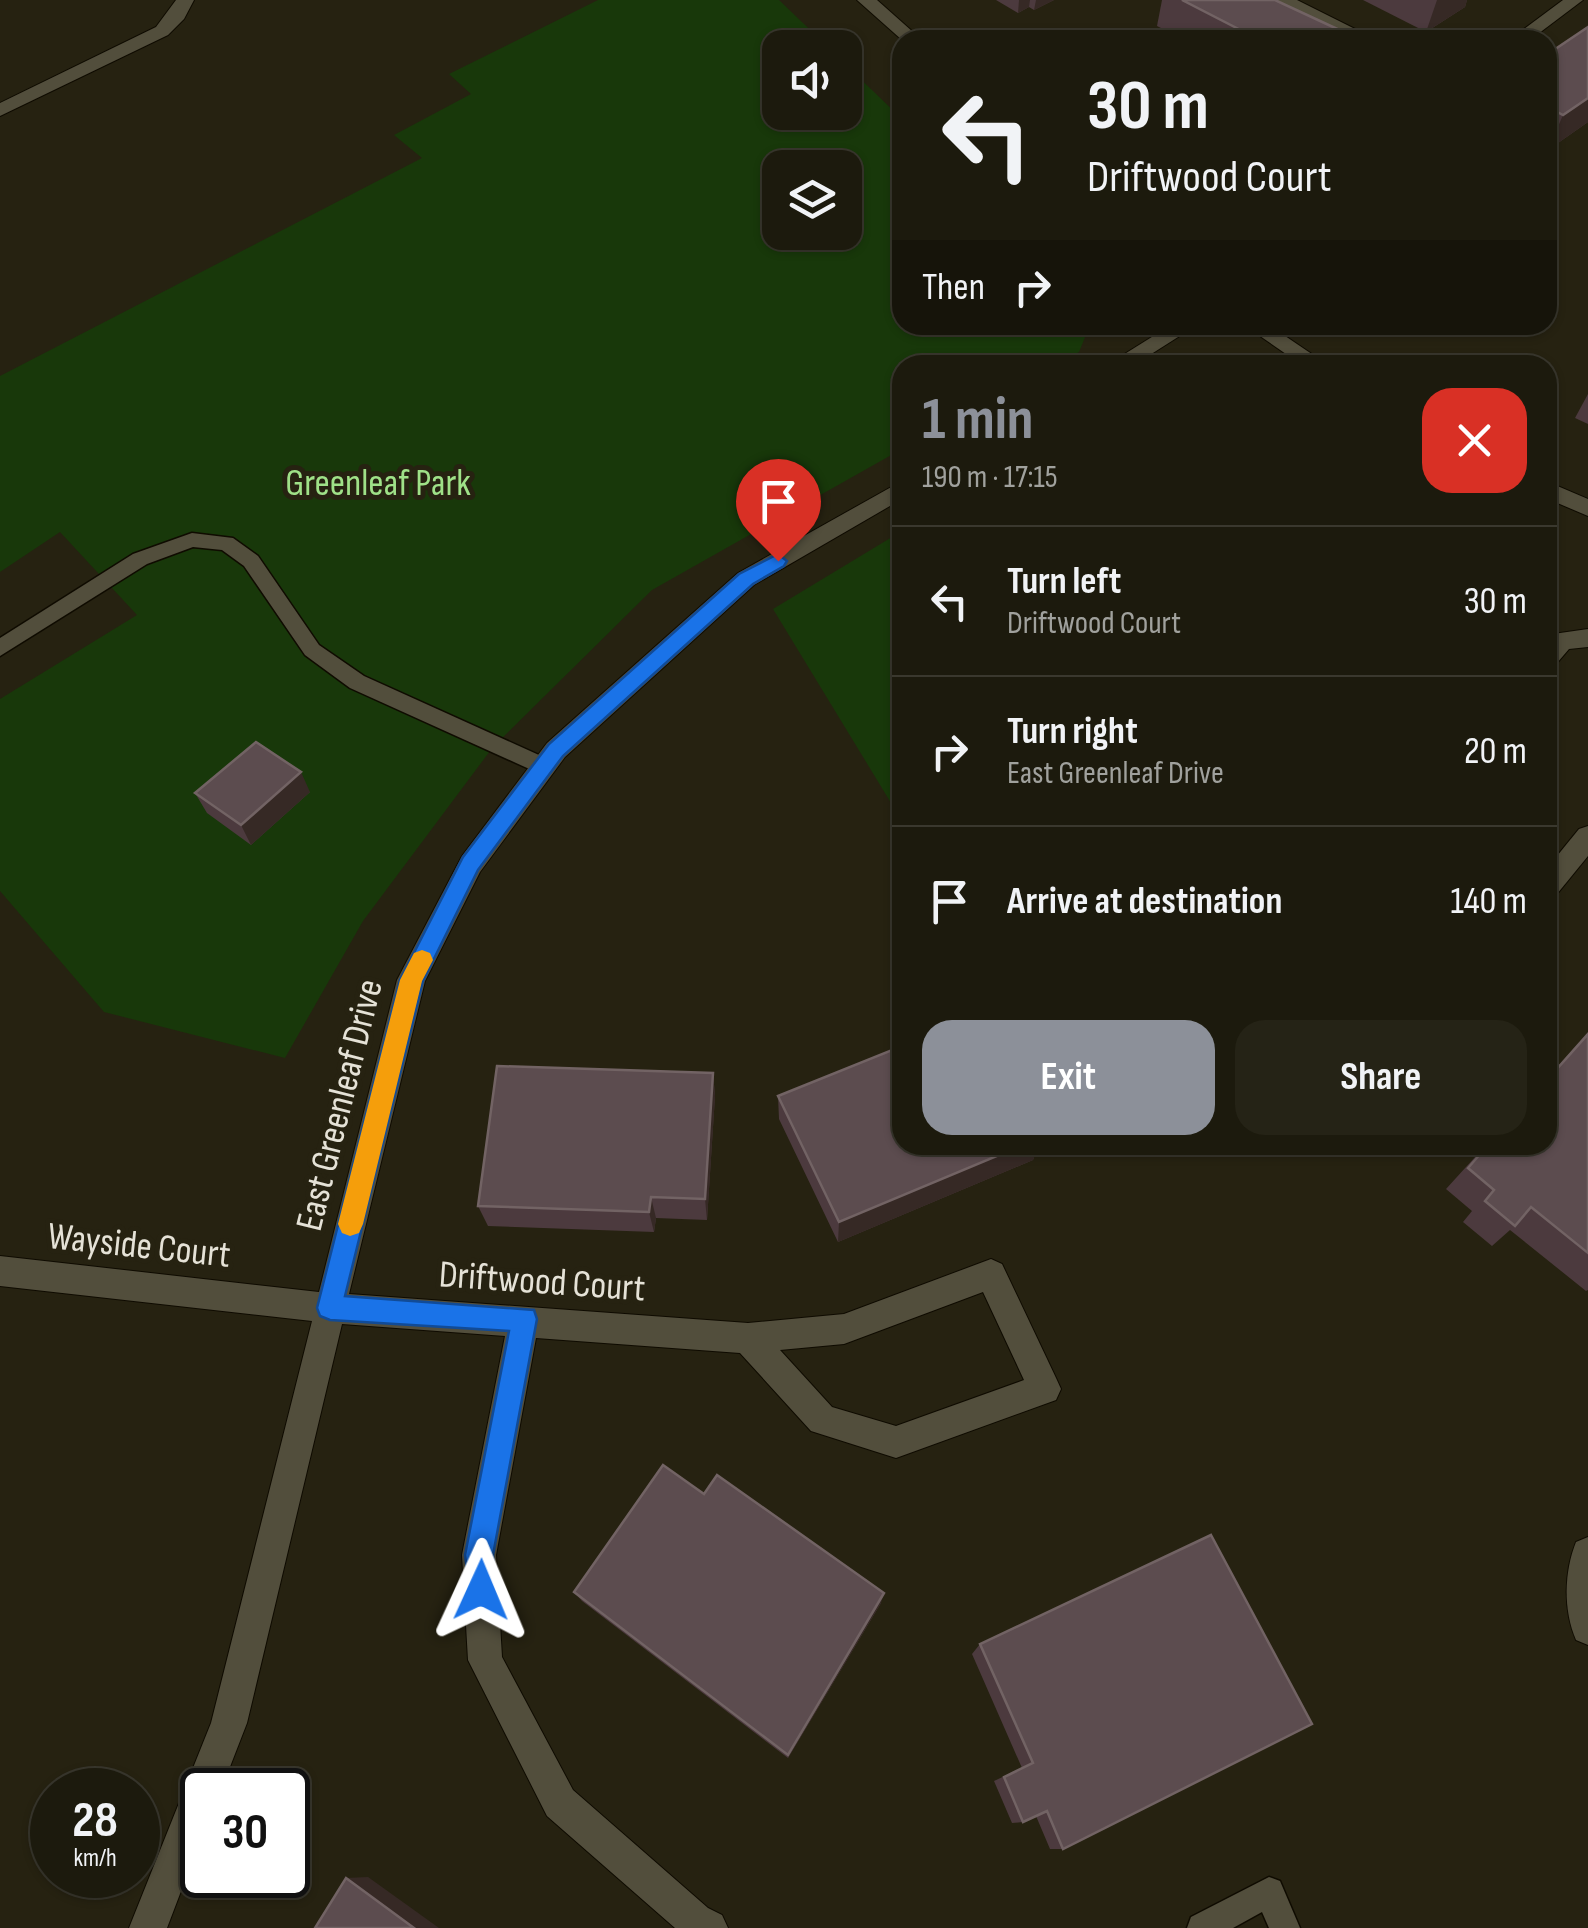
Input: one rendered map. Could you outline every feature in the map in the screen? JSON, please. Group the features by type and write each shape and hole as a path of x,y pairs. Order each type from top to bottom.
{"street":[{"path":"0,110 162,30 178,15 185,0"},
{"path":"1284,0 1347,30"},
{"path":"1532,30 1574,0"},
{"path":"870,1 901,30"},
{"path":"1135,355 1170,335"},
{"path":"1270,335 1301,355"},
{"path":"1557,494 1588,508"},
{"name":"East Greenleaf Drive","path":"148,1928 229,1723 411,980 471,864 556,750 746,579 892,495"},
{"path":"1557,646 1562,640 1588,638"},
{"path":"1557,875 1588,837"},
{"name":"Wayside Court","path":"0,1270 330,1308"},
{"name":"Driftwood Court","path":"330,1308 748,1338 844,1329 991,1274 1045,1389 896,1442 822,1420 748,1338"},
{"path":"524,1319 479,1555 485,1660 560,1803 698,1926"},
{"path":"1588,1554 1583,1568 1588,1628"}],"lane":[{"path":"0,648 140,559 192,540 226,543 251,561 312,650 357,682 544,766"},
{"path":"1202,1928 1269,1892 1285,1928"}],"green space":[{"name":"Greenleaf Park","path":"598,0 779,0 810,30 762,30 762,130 862,130 862,80 892,109 892,335 1086,335 1079,352 1073,355 892,355 892,455 652,590 493,747 363,921 285,1058 104,1012 0,891 0,699 137,615 60,532 0,572 0,376 422,158 394,135 471,94 449,74"},
{"path":"892,537 892,805 773,609"}],"building":[{"path":"1182,0 1275,0 1340,30 1240,30"},
{"path":"1588,27 1588,98 1563,115 1557,112 1557,48"},
{"path":"256,742 301,772 241,825 195,793"},
{"path":"1588,1034 1588,1253 1531,1207 1515,1226 1485,1201 1494,1190 1468,1168 1479,1155 1557,1155 1557,1069"},
{"path":"892,1050 892,1155 999,1155 839,1222 778,1096"},
{"path":"497,1066 713,1073 705,1199 651,1197 649,1212 478,1206"},
{"path":"663,1465 704,1494 717,1475 884,1593 788,1755 574,1592"},
{"path":"1211,1535 1312,1724 1063,1849 1047,1811 1023,1822 1004,1777 1033,1763 980,1644"},
{"path":"346,1878 414,1928 315,1928"}],"slow traffic":[{"path":"350,1224 411,980 422,960"}],"route":[{"path":"481,1590 479,1555 524,1319 330,1308 411,980 471,864 556,750 746,579 778,561"}]}
